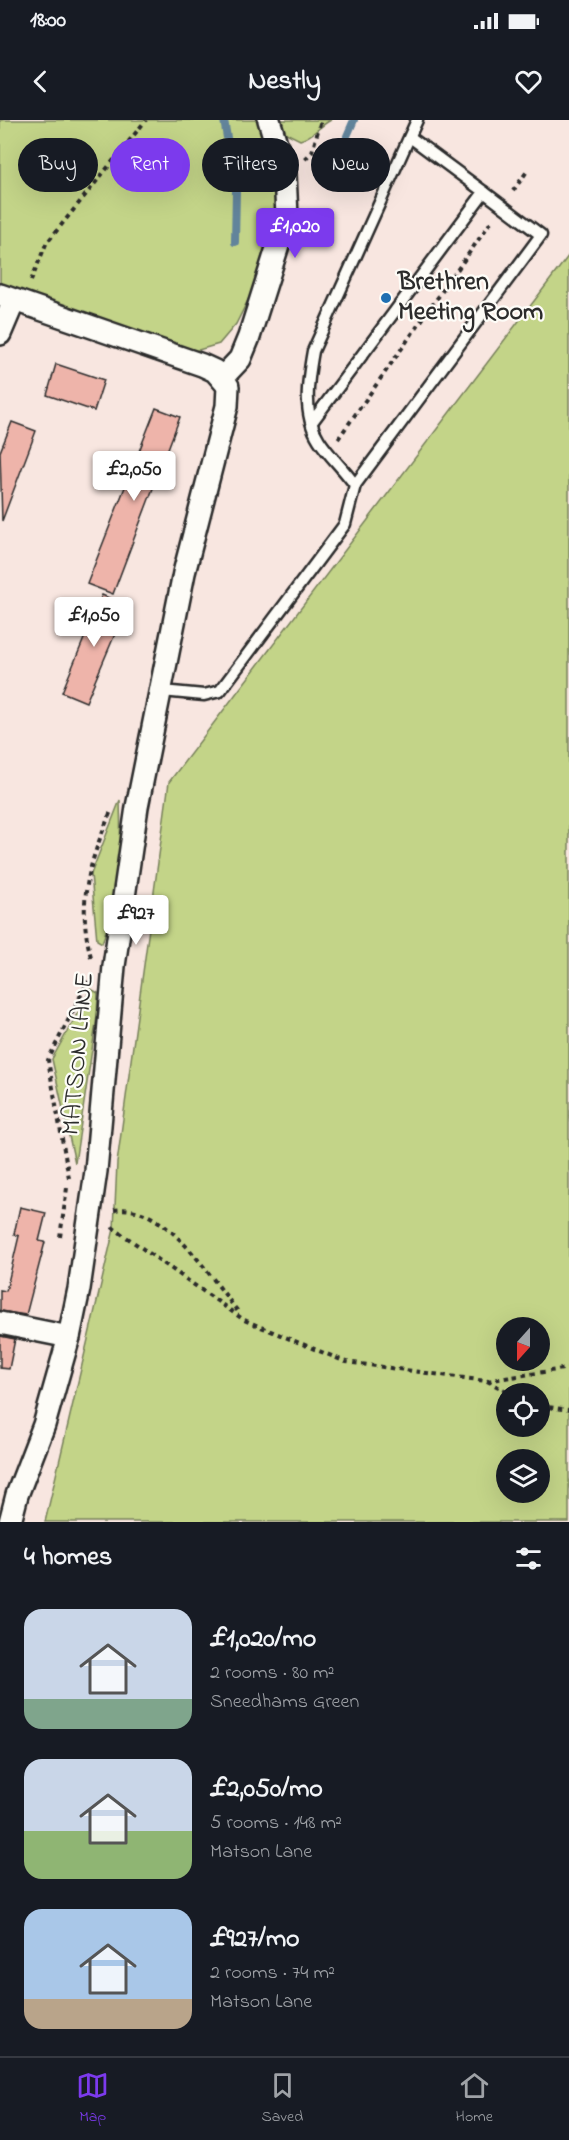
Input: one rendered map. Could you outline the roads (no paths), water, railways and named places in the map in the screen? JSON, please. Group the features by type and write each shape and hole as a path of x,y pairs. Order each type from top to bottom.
{"street":[{"path":"0,334 7,298 202,365 222,378 240,359 271,273 286,217 285,172 269,120"},
{"name":"MATSON LANE","path":"10,1522 17,1495 44,1425 69,1337 79,1289 93,1209 114,966 137,807 184,573 227,406 229,391 222,378"},
{"path":"0,1323 69,1337"}],"lane":[{"path":"355,485 318,439 308,407 308,377 314,351 417,120"},
{"path":"162,691 204,695 220,691 345,524 355,485 541,235 410,137"},
{"path":"312,422 484,192"}],"waterway":[{"path":"224,120 236,191 235,242"},
{"path":"347,136 354,120"}],"place":[{"name":"Brethren Meeting Room","path":"386,298"}]}
